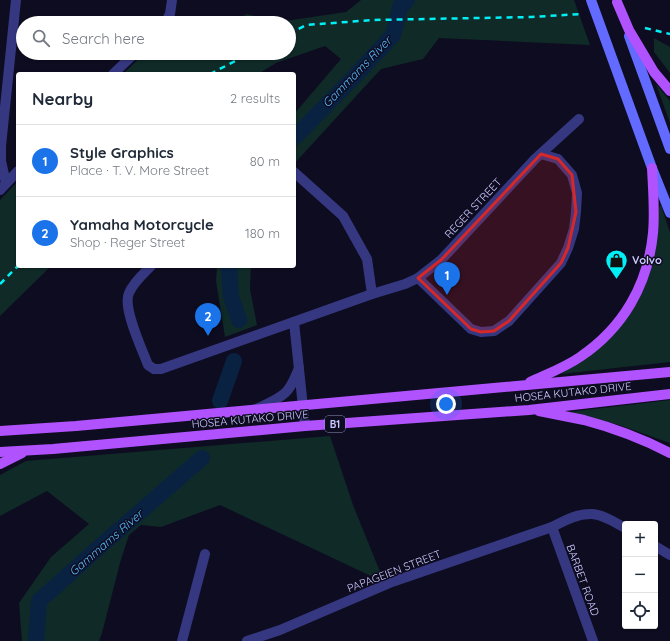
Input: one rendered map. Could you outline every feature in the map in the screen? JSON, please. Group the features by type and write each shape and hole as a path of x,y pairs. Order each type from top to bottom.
{"main road":[{"path":"591,0 652,168 670,213"},
{"path":"617,1 630,30 654,72 670,90"},
{"path":"617,1 670,149"},
{"path":"525,385 565,366 592,348 617,324 634,299 643,280 650,255 654,232 652,168"},
{"name":"HOSEA KUTAKO DRIVE","path":"0,431 76,426 670,372"},
{"name":"HOSEA KUTAKO DRIVE","path":"0,452 26,451 305,426 529,410 670,394"},
{"path":"529,410 584,420 623,432 670,453"},
{"path":"0,464 26,451"}],"street":[{"path":"3,187 1,146 3,90 16,0"},
{"path":"169,16 172,0"},
{"path":"115,72 128,60"},
{"name":"REGER STREET","path":"149,268 128,294 128,310 148,364 154,368 161,369 418,278 441,260 535,159 579,119"},
{"path":"418,278 471,329 481,332 494,331 509,321 561,262 568,248 574,229 577,193 572,175 558,159 541,154"},
{"path":"3,187 16,172"},
{"path":"296,174 343,216 367,259 372,294"},
{"path":"294,322 305,426"},
{"path":"254,410 286,392 292,384 299,367"},
{"name":"PAPAGEIEN STREET","path":"247,641 280,630 392,582 552,527 573,517 591,513 610,519 622,526"},
{"name":"BARBET ROAD","path":"552,527 593,641"},
{"path":"658,548 670,555"},
{"path":"182,641 205,554"},
{"path":"280,630 282,641"}],"highlighted area":[{"path":"541,154 558,159 572,175 576,212 568,248 561,263 509,321 494,331 481,332 471,329 418,278 441,260"}],"green space":[{"path":"361,0 574,0 590,45 439,38 423,59 381,69 296,162 296,112 341,59 325,46 296,56 296,19 346,12"},
{"path":"247,14 255,16 243,16"},
{"path":"654,38 670,47 670,73 654,52"},
{"path":"138,60 285,60 276,63 261,72 125,72"},
{"path":"656,84 670,101 670,123"},
{"path":"16,183 16,268 49,268 0,316 0,200"},
{"path":"661,205 670,233 670,362 561,374 572,367 624,321 657,236 659,207"},
{"path":"217,268 251,268 250,289 257,325 225,337 216,281"},
{"path":"670,400 670,443 619,425 569,412"},
{"path":"330,436 353,505 381,574 373,577 220,505 161,527 141,525 129,535 99,641 22,641 19,603 51,557 89,524 47,491 0,516 0,475 26,461"}],"waterway":[{"name":"Gammams River","path":"296,136 393,35 400,7 407,0"},
{"name":"Gammams River","path":"229,268 231,296 239,320"},
{"name":"Gammams River","path":"220,401 234,361"},
{"name":"Gammams River","path":"36,641 39,601 202,458"}],"railway":[{"path":"296,30 306,25 373,20 531,17 582,14"},
{"path":"645,28 670,34"},
{"path":"214,72 237,60"},
{"path":"0,284 16,268"}],"place":[{"name":"Volvo","path":"617,280"},
{"name":"Style Graphics","path":"447,295"},
{"name":"Yamaha Motorcycle","path":"208,336"}]}
